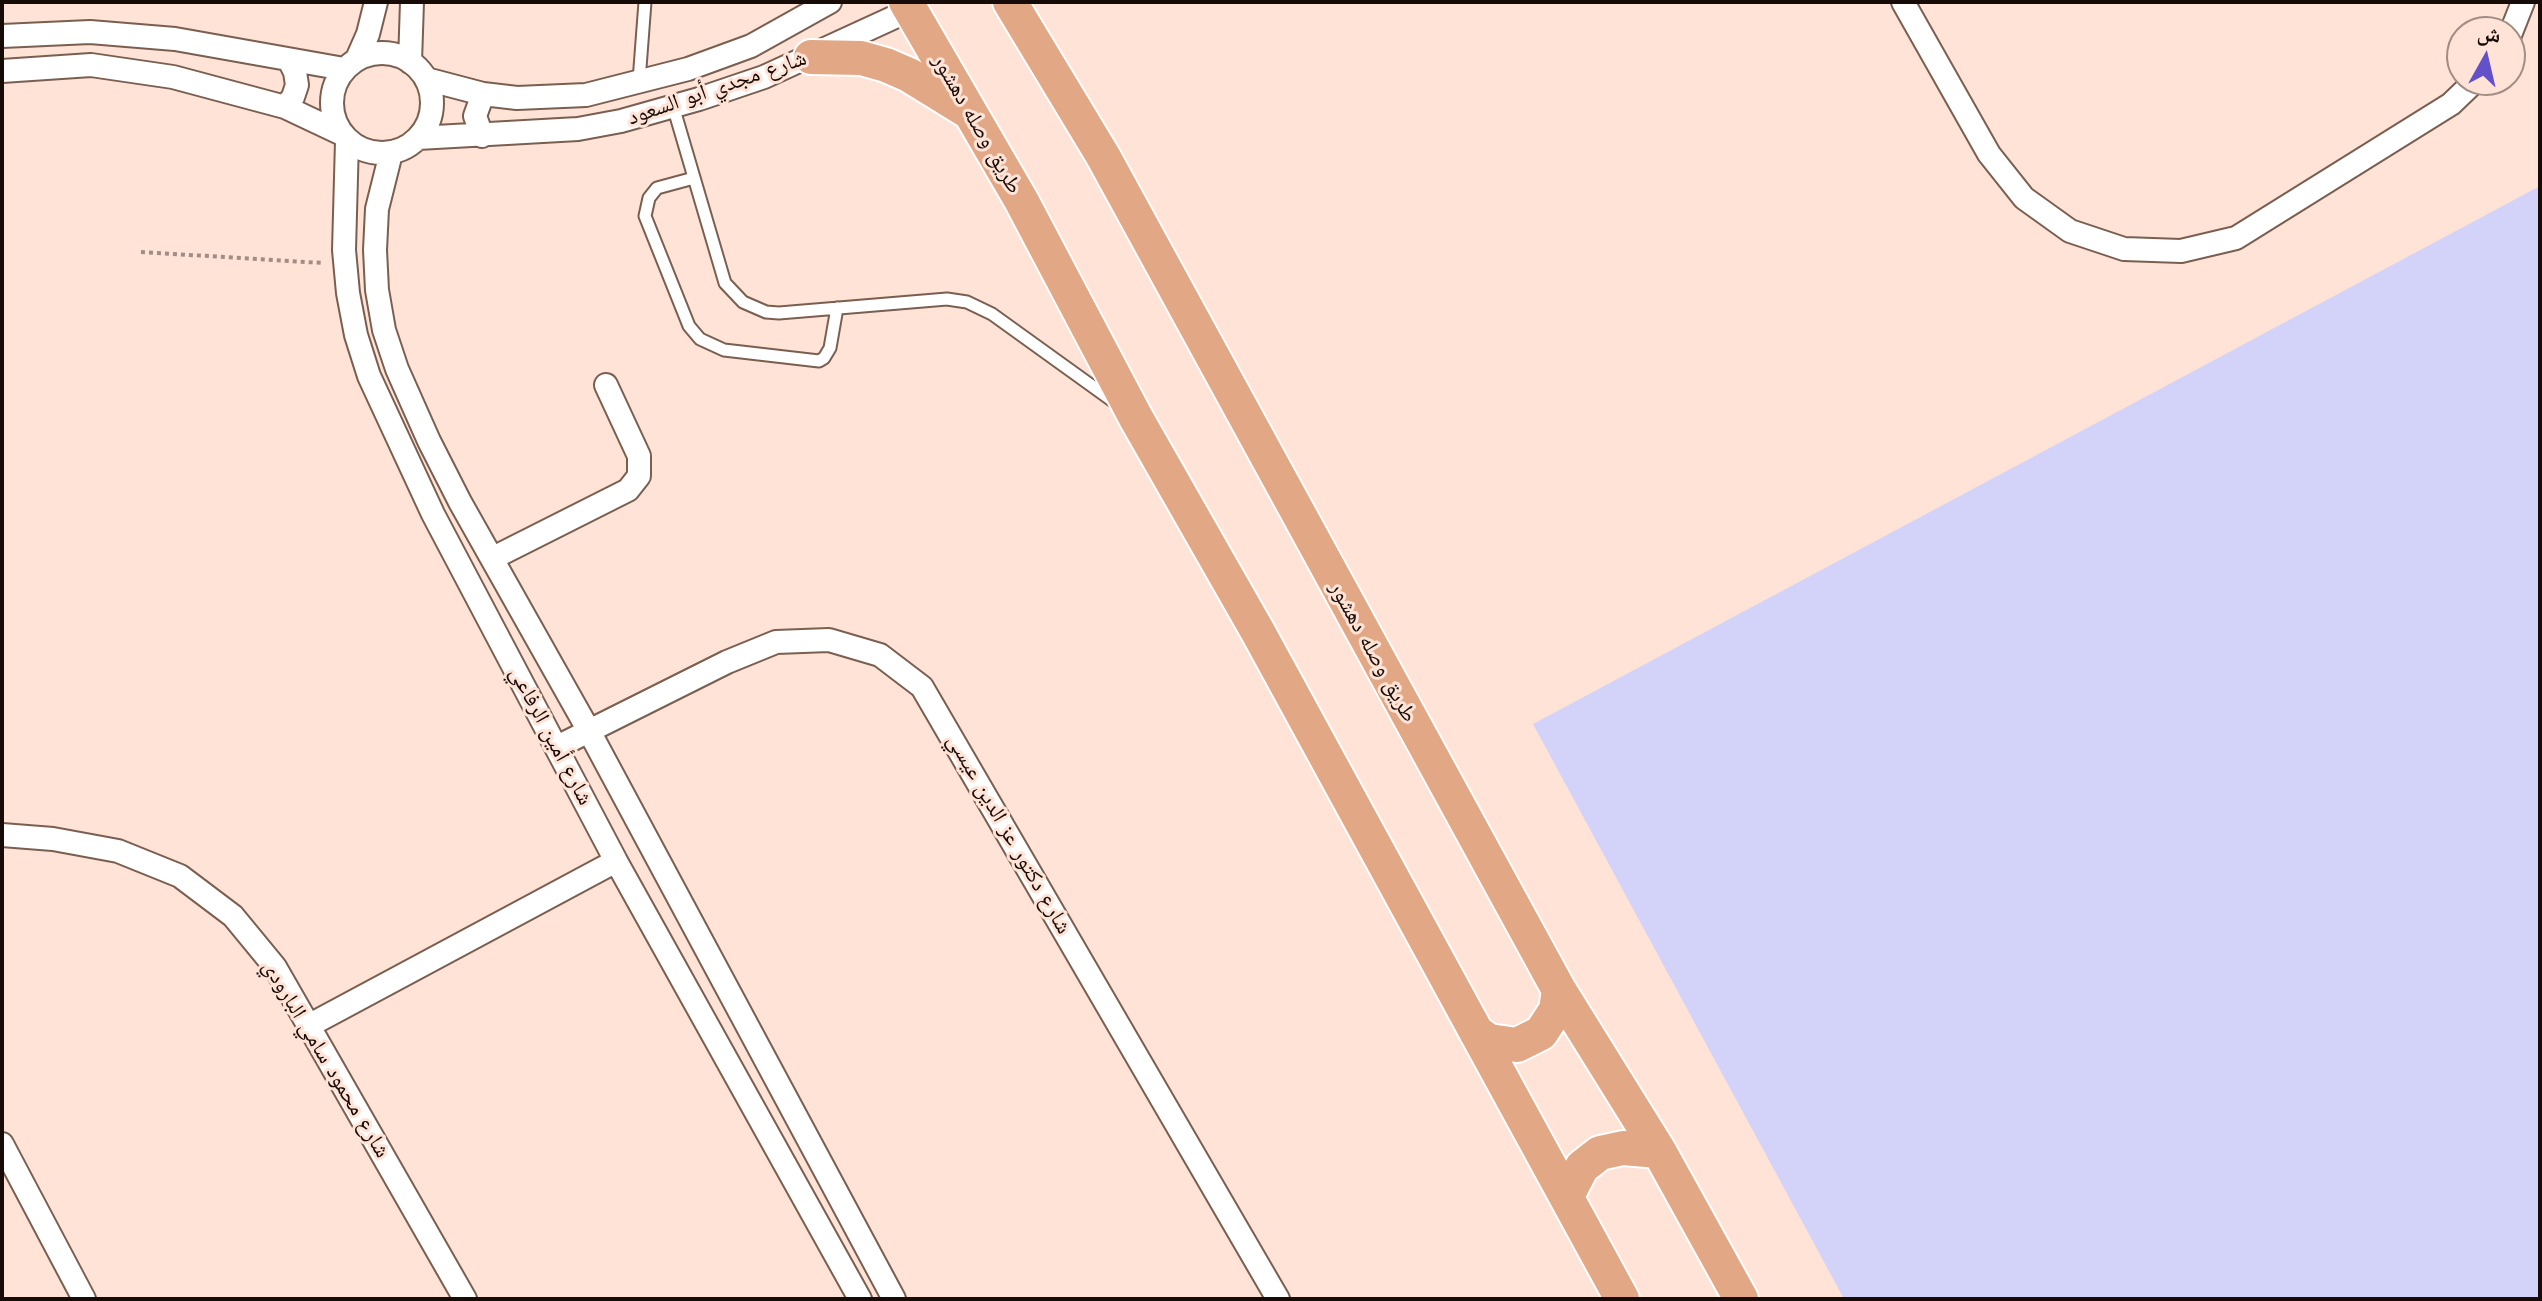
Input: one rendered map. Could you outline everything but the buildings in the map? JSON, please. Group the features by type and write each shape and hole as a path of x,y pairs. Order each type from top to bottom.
{"main road":[{"name":"طريق وصله دهشور","path":"1010,2 1111,169 1559,990 1659,1151 1741,1299"},
{"name":"طريق وصله دهشور","path":"908,6 1021,200 1136,418 1258,632 1622,1299"},
{"path":"811,57 861,58 886,65 909,75 972,114"},
{"path":"1476,1032 1489,1041 1517,1045 1541,1033 1556,1010 1559,990"},
{"path":"1567,1196 1582,1167 1600,1153 1623,1148 1659,1151"}],"street":[{"path":"343,137 331,107 336,80 368,34 376,2"},
{"path":"410,62 412,2"},
{"name":"شارع مجدي أبو السعود","path":"426,79 483,94 552,99 586,95 688,69 751,46 830,2"},
{"path":"1903,2 1989,154 2024,198 2070,231 2124,249 2181,251 2236,238 2459,96"},
{"path":"1918,28 1920,2"},
{"name":"شارع مجدي أبو السعود","path":"418,138 578,129 621,121 764,77 811,57 908,6"},
{"path":"2,36 90,32 175,39 289,60 350,64 384,53 410,62 426,79 432,94 432,110 427,125 406,148 375,154 360,150 343,137 285,107 173,77 91,65 2,71"},
{"path":"751,46 764,77"},
{"path":"285,107 297,85 289,60"},
{"path":"482,136 475,116 483,94"},
{"name":"شارع أمين الرفاعي","path":"343,137 348,293 356,335 369,376 433,514 616,861 860,1299"},
{"name":"شارع أمين الرفاعي","path":"391,153 377,209 375,250 377,290 384,330 397,369 429,441 589,731 894,1299"},
{"path":"493,558 628,490 639,476 639,456 606,385"},
{"name":"شارع دكتور عز الدين عيسي","path":"557,747 727,662 776,642 829,640 880,655 922,687 1278,1299"},
{"name":"شارع محمود سامي البارودي","path":"2,835 53,839 118,851 180,876 233,916 275,967 465,1299"},
{"path":"310,1025 616,861"},
{"path":"2,1144 84,1299"}],"lane":[{"path":"639,83 645,2"},
{"path":"673,106 725,283 743,302 766,312 779,313 947,299 967,302 992,314 1136,418"},
{"path":"694,178 657,188 649,198 645,216 689,326 700,339 724,350 819,361 830,348 837,308"}],"path":[{"path":"141,252 346,265"}],"shaded area":[{"path":"2540,186 2540,1299 1844,1299 1533,724"}]}
